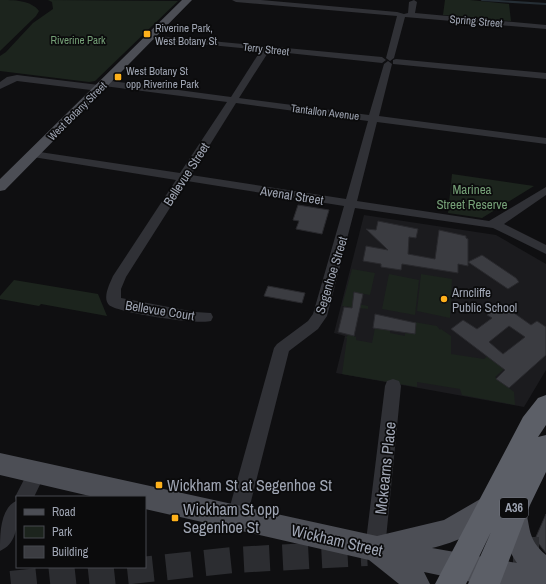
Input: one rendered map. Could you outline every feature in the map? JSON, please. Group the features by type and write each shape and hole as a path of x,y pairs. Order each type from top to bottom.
{"highway":[{"name":"A36","path":"487,578 501,508 532,425 546,405"},
{"name":"A36","path":"454,575 546,446"}],"main road":[{"name":"West Botany Street","path":"0,187 187,0"},
{"name":"Wickham Street","path":"0,464 140,496"},
{"name":"Wickham Street","path":"146,497 375,549 454,575 487,578 546,580"},
{"path":"375,549 445,532 501,508 518,535 524,553 533,563 546,571"},
{"path":"375,549 404,570 417,584"}],"street":[{"name":"Spring Street","path":"236,0 546,26"},
{"path":"349,10 353,0"},
{"name":"Segenhoe Street","path":"236,517 282,348 305,332 320,316 352,204 389,61 404,15 413,2"},
{"name":"Terry Street","path":"150,37 546,76"},
{"name":"Bellevue Street","path":"114,301 114,289 120,276 266,49"},
{"name":"Tantallon Avenue","path":"0,86 10,79 18,78 102,86 234,100 546,141"},
{"name":"Avenal Street","path":"33,154 440,218 489,225 494,224 546,250"},
{"path":"494,224 546,190"},
{"name":"Bellevue Court","path":"114,301 122,305 195,318 206,317"},
{"name":"Mckearns Place","path":"375,549 393,386"},
{"path":"25,496 37,472"},
{"path":"0,541 16,512"}],"shaded area":[{"name":"Arncliffe Public School","path":"364,215 496,235 546,264 546,370 524,407 336,373 345,336 334,333"}],"green space":[{"path":"0,0 27,3 36,7 39,11 36,16 0,51"},
{"name":"Riverine Park","path":"48,0 178,1 95,81 89,82 0,71 0,56 6,52 33,23 53,9 52,2"},
{"path":"445,0 470,0 509,4 511,21 443,15"},
{"name":"Marinea Street Reserve","path":"452,174 534,186 482,218 448,213"},
{"path":"352,269 375,273 370,295 353,292 353,303 368,306 368,309 342,306"},
{"path":"389,274 419,280 415,315 382,309"},
{"path":"421,274 452,279 450,318 417,311"},
{"path":"14,280 98,294 107,316 41,304 39,306 0,299 0,296"},
{"path":"390,321 390,333 405,336 405,333 415,334 414,322 437,326 440,330 441,329 451,336 451,354 484,359 496,349 503,354 504,369 495,377 514,392 515,405 462,395 460,389 417,382 417,387 342,374 347,338 344,337 347,337 348,334 356,337 356,340 372,343 375,328 389,330"}],"building":[{"path":"298,205 329,210 322,234 296,229 299,221 293,220"},
{"path":"378,221 418,229 416,238 409,237 408,254 435,259 439,230 466,236 468,239 468,266 458,264 458,273 402,264 401,270 381,267 381,264 363,261 366,246 388,250 366,229 376,230"},
{"path":"482,255 516,278 519,282 508,289 468,262"},
{"path":"268,286 305,293 302,303 264,296"},
{"path":"354,292 363,294 354,336 338,332 344,307 352,308"},
{"path":"500,303 531,325 537,321 546,327 546,355 509,388 496,379 505,370 451,329 463,320 477,329 492,318 487,315","holes":["509,326 525,337 503,354 489,342"]},
{"path":"375,314 416,323 415,334 373,328"},
{"path":"546,514 546,553 535,539"}],"waterway":[{"path":"482,0 546,4"}],"tunnel":[{"path":"513,550 546,550"},
{"path":"11,584 233,560 367,553"}],"place":[{"name":"Riverine Park, West Botany St","path":"147,34"},
{"name":"West Botany St opp Riverine Park","path":"118,77"},
{"name":"Arncliffe Public School","path":"444,299"},
{"name":"Wickham St at Segenhoe St","path":"159,485"},
{"name":"Wickham St opp Segenhoe St","path":"175,518"}]}
